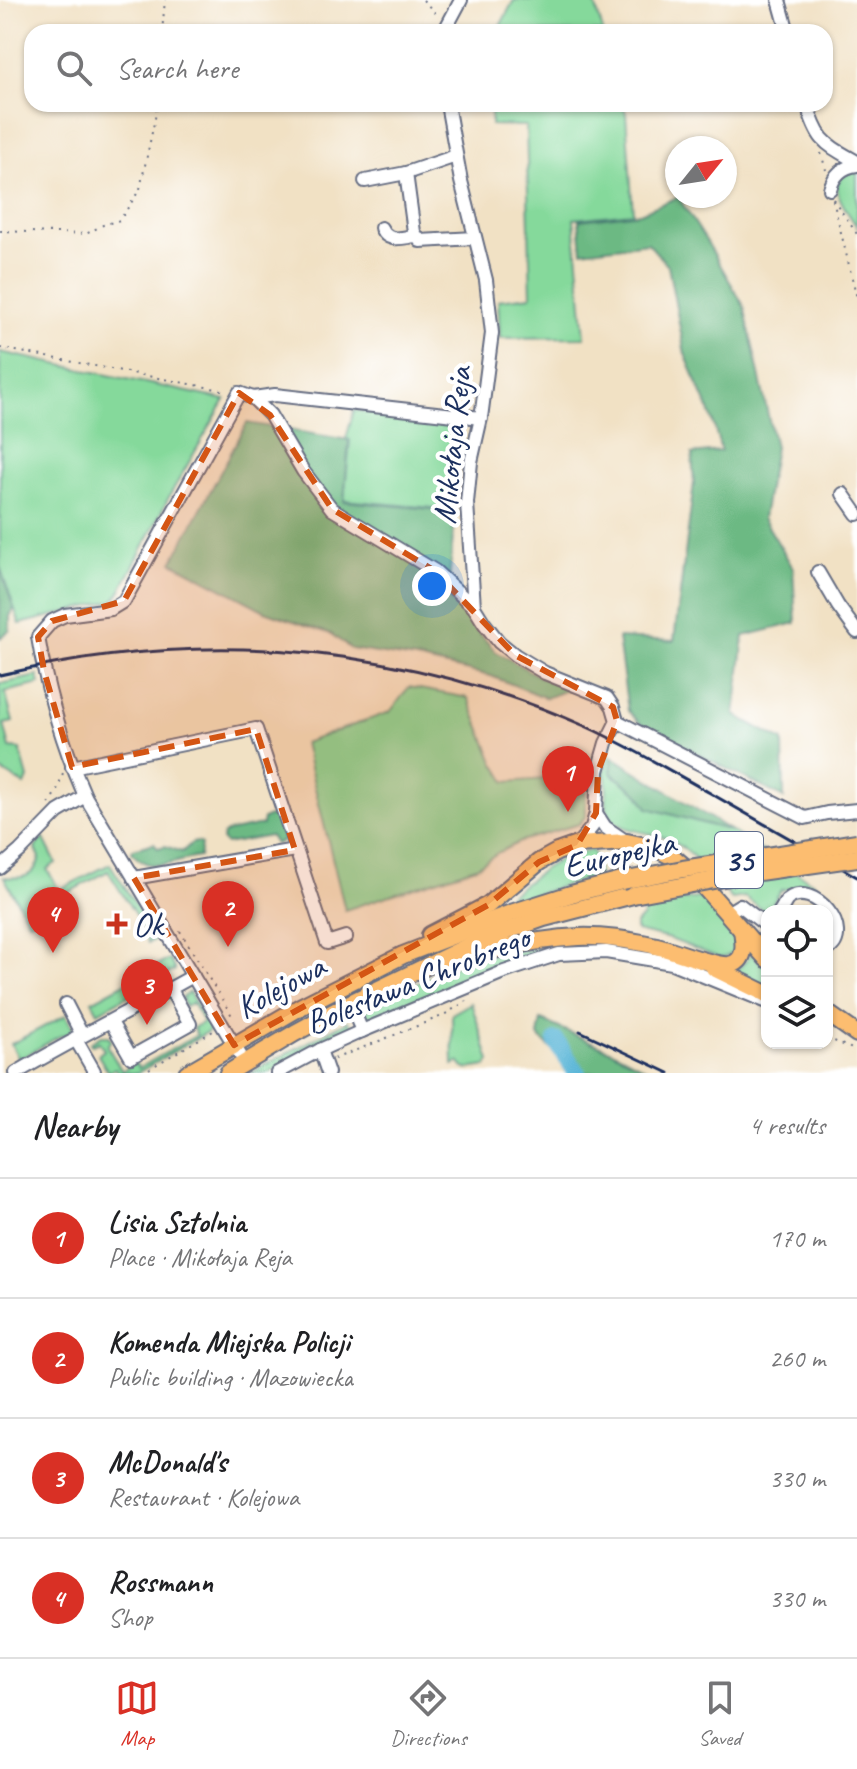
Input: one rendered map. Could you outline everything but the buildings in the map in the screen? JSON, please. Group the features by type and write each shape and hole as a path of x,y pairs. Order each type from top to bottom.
{"main road":[{"path":"403,955 440,928 488,905 539,862 557,852 577,845 627,842 655,848 673,857 692,873 761,952"},
{"name":"Europejka","path":"403,955 511,913 622,881 857,842"},
{"name":"Europejka","path":"408,975 481,940 582,907 746,874 857,858"},
{"path":"408,975 493,950 581,937 631,941 727,965 737,961 744,948 742,930"},
{"name":"Kolejowa","path":"187,1073 302,1006 403,955"},
{"path":"694,958 761,991"},
{"name":"Kolejowa","path":"228,1073 350,1003 408,975"},
{"path":"833,1017 857,1034"},
{"path":"833,1025 857,1034"}],"street":[{"path":"449,24 461,0"},
{"path":"779,0 786,24"},
{"name":"Mikołaja Reja","path":"448,112 486,280 492,333 467,503 474,607"},
{"path":"809,112 816,133 857,164"},
{"path":"365,181 406,173 456,156"},
{"path":"830,189 840,172 857,164"},
{"path":"406,173 415,236 420,241 475,238"},
{"path":"381,228 392,239 415,236"},
{"path":"245,1063 68,766 42,665 38,637 52,621 65,615 111,609 124,601 239,393 253,398 270,415 303,471 332,509 435,571 474,607 499,642 515,655 545,673 607,698 617,721 606,743 598,771 596,813 592,827 577,845"},
{"path":"253,398 275,395 481,418"},
{"path":"843,494 857,514"},
{"path":"818,572 857,632"},
{"path":"617,721 805,818 857,810"},
{"path":"68,766 256,729 327,943 346,937"},
{"path":"0,868 58,812 85,796"},
{"path":"596,813 605,827 627,842"},
{"path":"134,878 295,850"},
{"path":"784,905 798,896 808,896 829,905"},
{"path":"727,913 740,905 761,921"},
{"path":"833,909 841,923 842,935 833,947"},
{"name":"Bolesława Chrobrego","path":"277,1073 362,1031 501,973 559,954 606,952 672,963 761,1000"},
{"path":"16,1073 193,976"},
{"path":"111,1022 131,1057 190,1024 170,988"},
{"path":"350,1003 362,1031"},
{"path":"66,1004 93,1072"},
{"path":"320,1050 328,1073"}],"path":[{"path":"163,24 165,0"},
{"path":"423,0 442,24"},
{"path":"0,231 86,234 120,220 140,189 156,112"},
{"path":"816,133 830,189"},
{"path":"857,234 832,198 857,298"},
{"path":"0,348 239,393"},
{"path":"48,806 68,766"},
{"path":"178,928 234,1019"},
{"path":"334,1059 442,1016 469,999"},
{"path":"142,1073 215,1030"},
{"path":"833,1041 857,1051"}],"highlighted area":[{"path":"239,393 270,415 332,509 435,571 515,655 613,707 617,721 598,771 596,813 577,845 539,862 488,905 234,1045 134,878 295,850 256,729 72,767 44,671 38,637 52,621 124,601"}],"green space":[{"path":"514,0 594,0 601,24 501,24"},
{"path":"491,112 625,112 633,213 574,219 585,337 500,338 498,300 531,296 526,126 491,125"},
{"path":"855,171 857,227 842,203 837,187 845,175"},
{"path":"665,202 665,208 685,208 744,306 775,447 763,518 793,568 796,623 744,636 735,715 783,741 784,798 643,726 628,711 618,638 674,641 694,483 692,454 721,451 711,415 685,354 668,266 648,243 582,251 579,220 640,213"},
{"path":"0,352 225,400 114,600 20,624 0,567"},
{"path":"354,410 463,426 445,509 344,500 350,440 346,439"},
{"path":"247,423 349,440 344,501 455,511 448,597 495,651 540,677 569,689 546,698 491,676 416,659 351,649 331,634 265,611 172,562"},
{"path":"0,567 14,609 10,616 10,630 0,638"},
{"path":"38,676 40,684 5,692 13,722 4,724 10,748 20,749 28,778 25,785 0,770 0,684"},
{"path":"409,687 468,698 494,762 506,782 585,776 586,816 579,824 524,840 476,867 345,910 304,743 390,712"},
{"path":"609,755 613,757 611,773 639,794 648,808 731,831 815,884 781,890 772,905 761,905 761,909 745,897 732,899 703,866 678,844 614,821 607,809 604,773"},
{"path":"613,757 731,831 648,808 639,794 611,773"},
{"path":"275,817 282,829 283,841 275,844 270,836 226,844 222,840 227,832 262,825 263,819"},
{"path":"43,837 56,863 47,869 59,890 110,864 157,939 148,943 138,919 108,871 32,912 35,919 29,922 4,877 27,876 35,869 40,857 35,848"},
{"path":"198,842 201,844 199,857 163,865 146,863 132,852 154,843 158,848 165,846 182,852"},
{"path":"592,850 599,875 520,899 482,916 545,868 563,858"},
{"path":"703,897 737,938 735,949 728,956 720,958 670,939 636,931 644,906"},
{"path":"553,946 555,953 364,1026 360,1017 362,1013 437,973 469,961 493,954"},
{"path":"751,953 761,963 761,986 734,972"},
{"path":"169,959 175,970 98,1012 92,1001"},
{"path":"189,992 210,1027 209,1031 137,1073 118,1073 115,1068 108,1072 98,1055 104,1050 99,1042 90,1043 101,1036 108,1036 111,1040 107,1046 122,1071 135,1063 139,1068 197,1035 193,1028 203,1022 192,1003 185,1007 182,998"},
{"path":"471,1003 490,1061 487,1066 467,1069 459,1062 453,1065 452,1014"},
{"path":"66,1015 72,1032 19,1059 11,1044"},
{"path":"541,1020 654,1073 571,1073 538,1036"},
{"path":"348,1021 352,1031 296,1056 268,1073 250,1073"}],"waterway":[{"path":"556,1041 577,1073"}],"railway":[{"path":"0,675 75,660 150,651 224,649 298,652 371,661 443,677 515,699 603,734 857,877"},
{"path":"580,1031 669,1073"}],"place":[{"name":"Lisia Sztolnia","path":"568,812"},
{"name":"Ok","path":"117,924"},
{"name":"Komenda Miejska Policji","path":"228,947"},
{"name":"Rossmann","path":"53,953"},
{"name":"McDonald's","path":"147,1025"}]}
